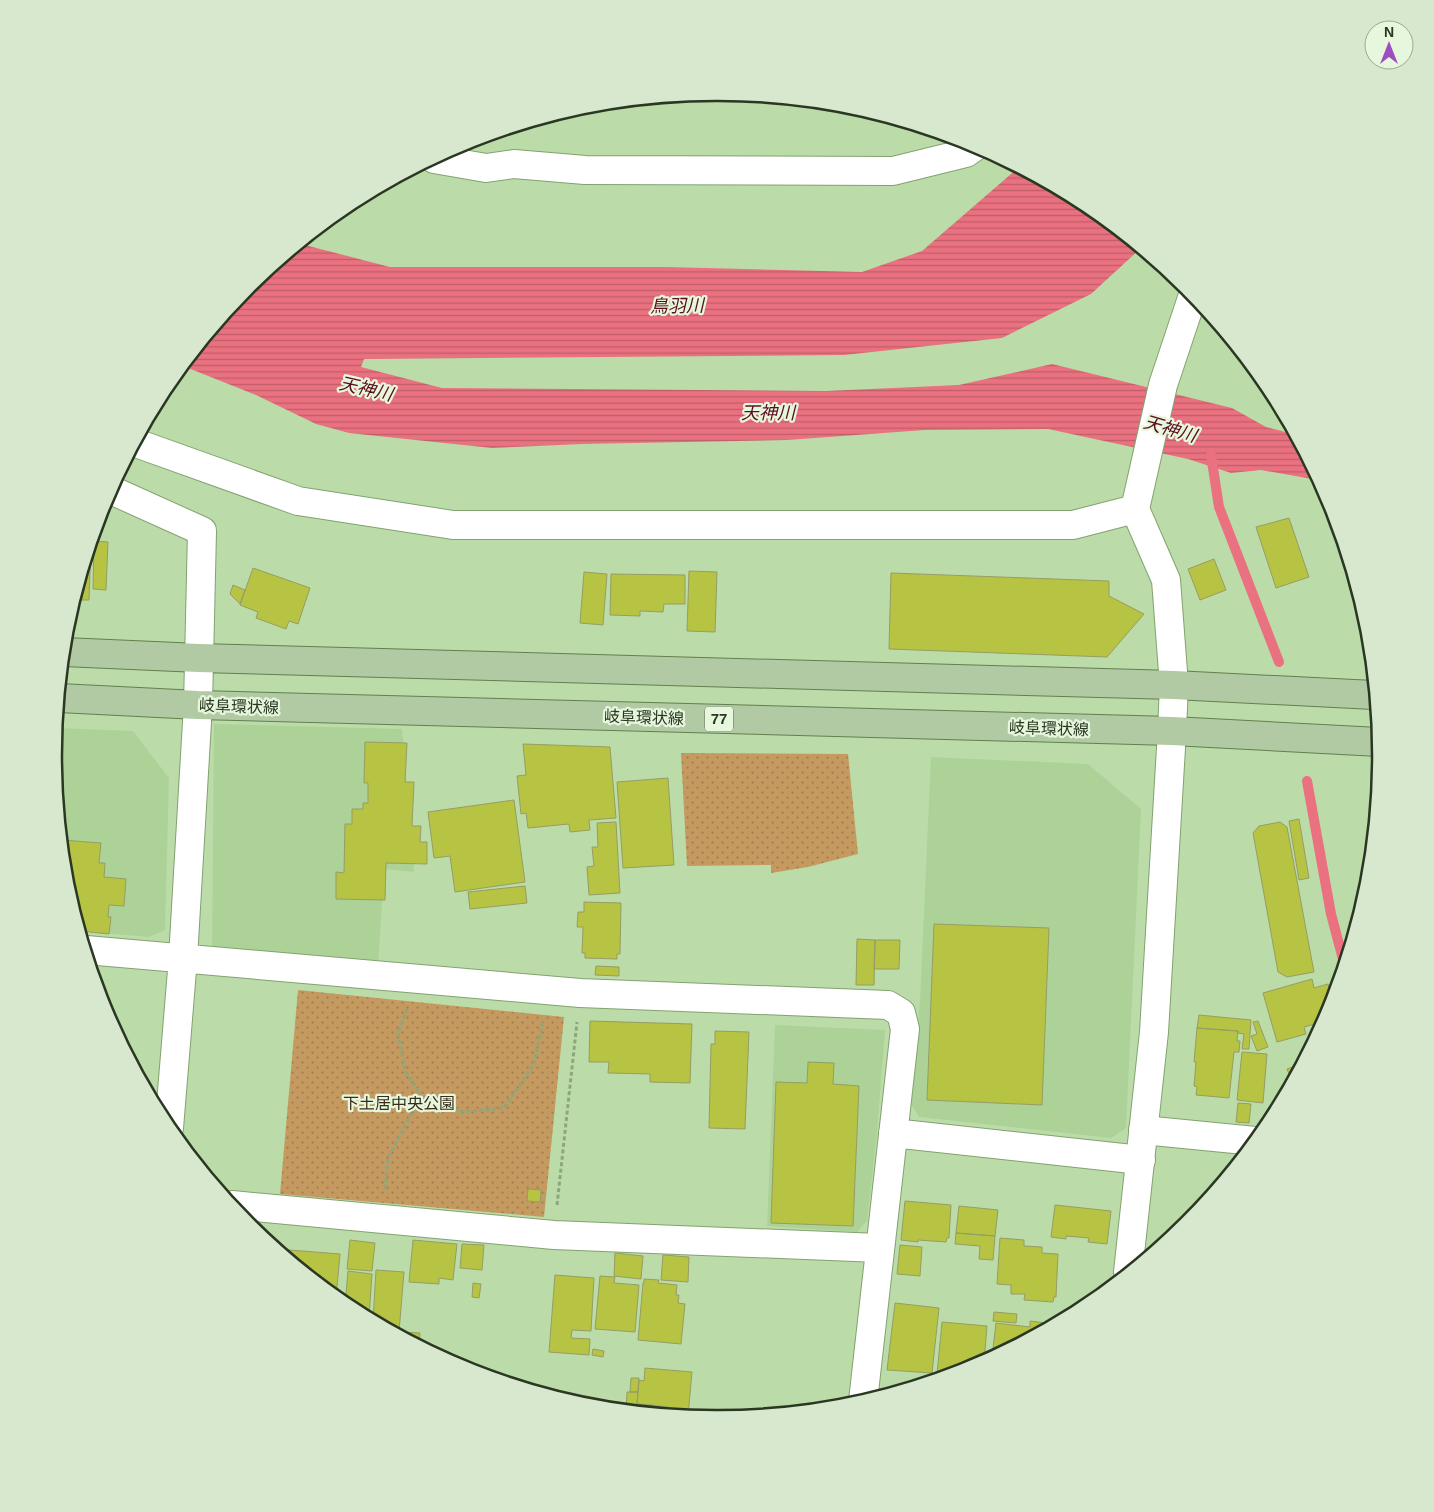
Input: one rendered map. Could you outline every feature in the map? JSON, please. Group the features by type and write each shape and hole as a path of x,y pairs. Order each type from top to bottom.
{"main road":[{"path":"71,652 199,658 1174,685 1368,695"},
{"name":"岐阜環状線","path":"65,698 198,705 1172,731 1371,742"}],"street":[{"path":"445,161 486,168 514,164 585,170 893,171 968,152"},
{"path":"1129,1264 1154,1032 1174,685 1166,580 1135,509 1163,385 1190,304"},
{"path":"142,445 298,501 453,525 1073,525 1135,509"},
{"path":"118,493 202,531 198,705 183,958 170,1115"},
{"path":"92,951 580,993 888,1005 901,1013 905,1029 864,1393"},
{"path":"1143,1130 1246,1140"},
{"path":"893,1133 1141,1160"},
{"path":"242,1206 554,1235 879,1248"}],"path":[{"path":"554,1235 580,993"},
{"path":"407,1008 398,1033 405,1070 422,1096 462,1112 504,1108 534,1064 543,1019"},
{"path":"382,1220 388,1158 422,1096"}],"shaded area":[{"path":"214,724 402,729 414,872 384,869 378,967 212,954"},
{"path":"63,728 133,731 169,778 165,930 149,937 87,932 75,884 68,841 62,756"},
{"path":"931,757 1088,764 1141,809 1126,1128 1111,1138 919,1117 911,1104 920,1002"},
{"path":"775,1025 885,1030 877,1132 867,1221 857,1232 767,1226"}],"green space":[{"path":"681,753 848,754 858,854 808,867 771,873 771,865 687,866"},
{"name":"下土居中央公園","path":"298,990 564,1017 544,1217 280,1194"}],"water":[{"path":"1013,173 1081,212 1135,253 1091,294 1002,338 844,355 364,359 361,367 442,388 826,391 959,385 1052,364 1232,408 1266,427 1286,432 1309,478 1261,470 1231,473 1188,459 1048,429 925,430 787,440 582,444 492,448 349,433 316,424 256,395 190,369 225,324 254,293 308,246 390,267 666,267 862,272 922,251"}],"building":[{"path":"1289,518 1309,577 1276,588 1256,527"},
{"path":"99,541 108,542 106,590 93,589 94,557 97,546"},
{"path":"1214,559 1226,590 1200,600 1188,569"},
{"path":"253,568 310,588 298,624 289,621 286,629 256,618 258,612 240,605"},
{"path":"90,570 89,600 82,600"},
{"path":"689,571 717,572 715,632 687,631"},
{"path":"584,572 607,574 603,625 580,623"},
{"path":"891,573 1109,581 1109,596 1144,614 1107,657 889,649"},
{"path":"611,574 685,575 685,604 664,604 663,612 640,611 640,616 610,615"},
{"path":"233,585 245,590 240,604 230,594"},
{"path":"365,742 407,743 405,782 414,782 412,826 421,826 420,842 427,842 427,864 386,863 385,900 336,899 336,872 344,873 345,824 352,824 352,809 363,809 363,803 368,803 368,783 364,783"},
{"path":"523,744 610,747 616,818 589,820 590,830 570,832 569,824 528,828 526,813 521,814 517,776 526,775"},
{"path":"668,778 674,865 623,868 617,782"},
{"path":"514,800 525,882 455,892 450,856 434,858 428,812"},
{"path":"1299,819 1309,878 1299,880 1289,821"},
{"path":"616,822 620,893 589,895 587,867 594,866 592,847 598,847 597,823"},
{"path":"1280,822 1287,827 1314,972 1287,977 1278,972 1253,833 1259,826"},
{"path":"68,840 101,843 99,863 105,863 104,877 126,879 124,906 109,905 108,917 111,917 109,934 87,932 75,884"},
{"path":"525,886 527,903 470,909 468,892"},
{"path":"584,902 621,903 620,954 617,954 617,959 585,958 585,953 582,953 583,927 577,927 578,912 584,912"},
{"path":"934,924 1049,928 1042,1105 927,1100"},
{"path":"857,939 875,940 874,985 856,985"},
{"path":"875,940 900,940 899,969 874,969"},
{"path":"596,966 619,967 619,976 595,975"},
{"path":"1312,979 1314,988 1328,984 1329,987 1313,1025 1304,1027 1306,1034 1277,1042 1263,993"},
{"path":"1199,1015 1251,1020 1249,1049 1242,1049 1244,1034 1237,1033 1238,1031 1197,1028"},
{"path":"590,1021 692,1024 690,1083 650,1082 650,1074 608,1073 609,1062 589,1062"},
{"path":"1258,1021 1268,1047 1257,1051 1251,1036 1257,1034 1253,1022"},
{"path":"1197,1028 1238,1031 1237,1041 1240,1041 1239,1052 1234,1052 1229,1098 1196,1095 1197,1087 1194,1086 1196,1062 1194,1062"},
{"path":"715,1031 749,1032 745,1129 709,1128 711,1044 715,1044"},
{"path":"1242,1052 1267,1054 1263,1103 1237,1100"},
{"path":"808,1062 834,1063 833,1084 859,1086 853,1226 771,1223 776,1082 807,1083"},
{"path":"1238,1103 1251,1104 1249,1123 1236,1122"},
{"path":"528,1189 541,1190 540,1202 527,1201"},
{"path":"905,1201 951,1205 949,1238 947,1238 946,1242 901,1240"},
{"path":"1055,1205 1111,1211 1107,1244 1088,1242 1089,1238 1066,1236 1066,1239 1051,1237"},
{"path":"959,1206 998,1210 995,1236 956,1233"},
{"path":"956,1233 995,1236 993,1260 979,1259 980,1246 955,1244"},
{"path":"1000,1238 1024,1240 1024,1246 1042,1247 1042,1253 1058,1254 1056,1297 1054,1297 1053,1302 1024,1300 1025,1294 1011,1294 1011,1285 997,1284"},
{"path":"350,1240 375,1243 372,1271 347,1269"},
{"path":"413,1240 457,1244 453,1280 439,1278 439,1284 409,1282"},
{"path":"462,1244 484,1245 482,1270 460,1268"},
{"path":"900,1245 922,1247 920,1276 897,1274"},
{"path":"287,1250 340,1254 337,1288"},
{"path":"615,1253 643,1256 641,1279 614,1276"},
{"path":"663,1255 689,1257 688,1282 661,1280"},
{"path":"376,1270 404,1272 399,1328 373,1313"},
{"path":"348,1271 372,1274 370,1310 346,1295"},
{"path":"555,1275 594,1278 591,1331 572,1330 571,1338 590,1339 589,1355 549,1352"},
{"path":"600,1276 615,1277 614,1283 639,1285 635,1332 595,1329"},
{"path":"644,1279 659,1280 658,1283 677,1285 676,1295 679,1295 678,1303 685,1304 681,1344 638,1340"},
{"path":"473,1283 481,1284 479,1298 472,1297"},
{"path":"895,1303 939,1308 932,1373 887,1370"},
{"path":"994,1312 1017,1314 1016,1323 993,1321"},
{"path":"1030,1321 1044,1323 993,1349 996,1323 1030,1327"},
{"path":"942,1322 987,1326 985,1353 937,1372"},
{"path":"408,1332 420,1333 420,1339"},
{"path":"593,1349 604,1351 603,1357 592,1355"},
{"path":"645,1368 692,1372 689,1409 637,1404 639,1380 644,1381"},
{"path":"631,1378 639,1378 638,1392 630,1392"},
{"path":"627,1392 638,1392 637,1404 653,1405 653,1407 632,1405 626,1404"}],"waterway":[{"path":"1211,455 1219,507 1279,662"},
{"path":"1307,781 1331,914 1341,952"}],"water label":[{"name":"鳥羽川","path":"677,306"},
{"name":"天神川","path":"366,389"},
{"name":"天神川","path":"768,413"},
{"name":"天神川","path":"1170,429"}]}
